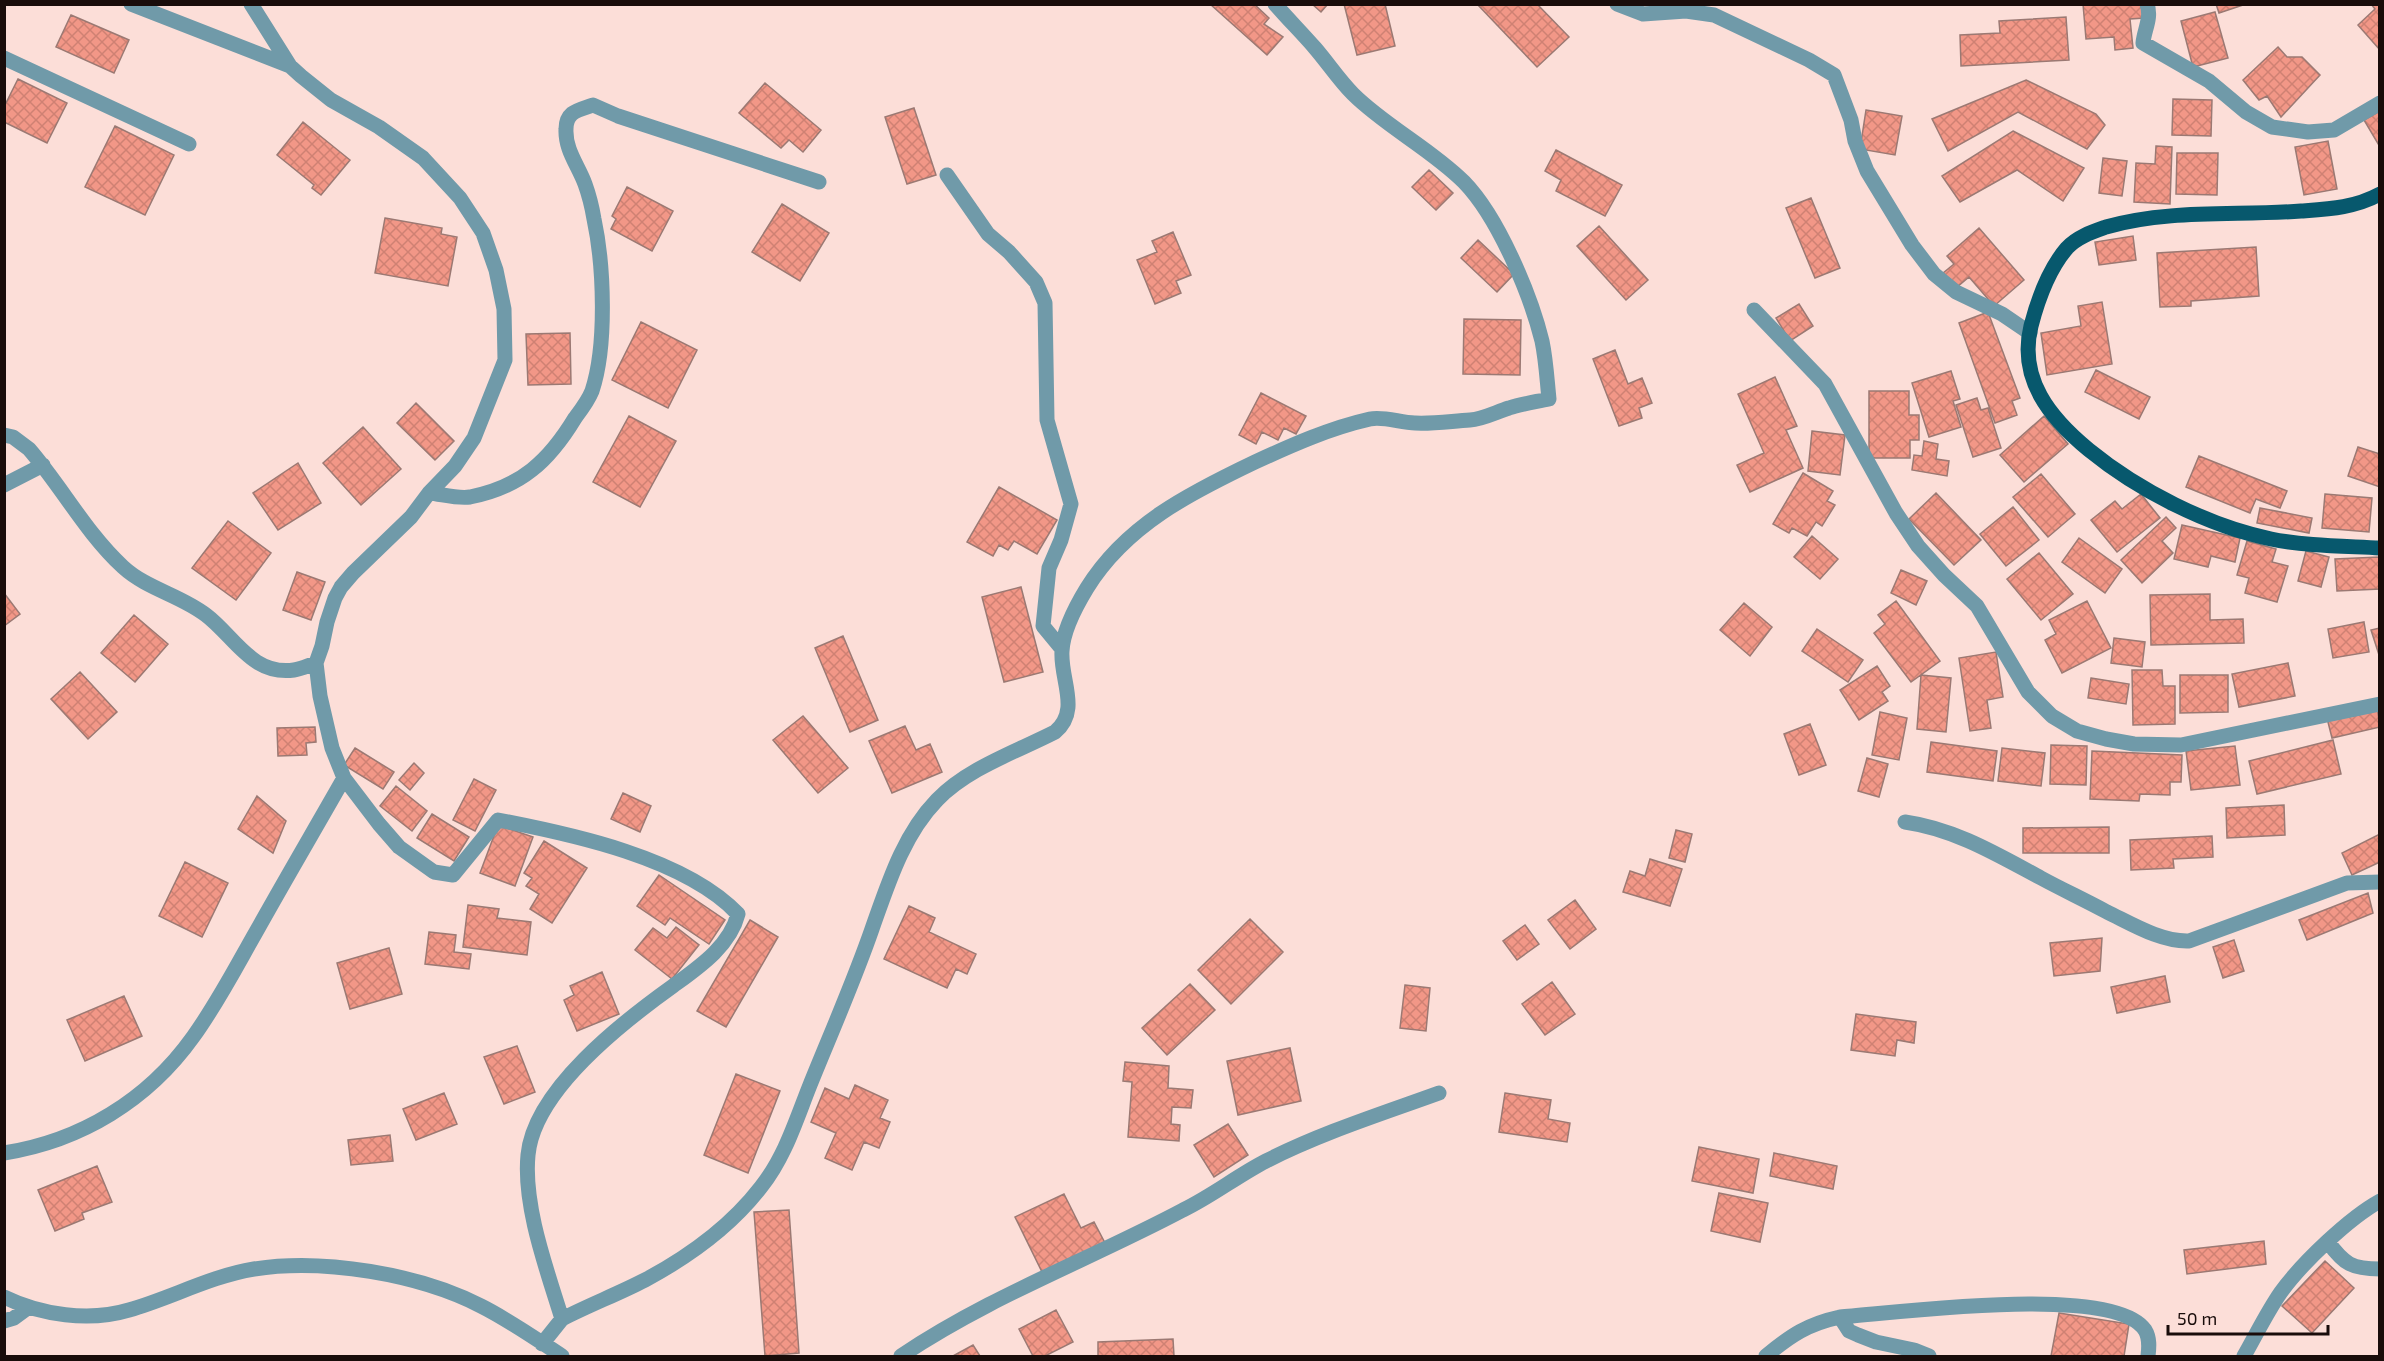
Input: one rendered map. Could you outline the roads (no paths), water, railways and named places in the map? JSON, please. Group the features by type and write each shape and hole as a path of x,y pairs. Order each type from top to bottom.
{"main road":[{"path":"2379,194 2361,202 2325,210 2180,216 2119,224 2084,235 2068,246 2038,298 2030,333 2029,366 2036,391 2063,427 2100,459 2151,491 2207,519 2271,539 2304,544 2379,548"}],"street":[{"path":"131,4 290,66"},
{"path":"251,4 290,66 331,100 379,127 423,158 460,198 483,233 496,270 504,309 506,360 474,438 455,466 429,493 411,517 353,573 335,598 316,663 320,696 332,748 344,778 399,847 434,872 453,875 498,820 623,851 665,866 692,879 728,903 738,914 735,927 727,941 683,979 630,1018 579,1065 559,1088 534,1134 528,1153 528,1180 540,1247 562,1318"},
{"path":"542,1344 562,1318 644,1280 673,1263 720,1229 760,1189 784,1150 838,1017 886,888 910,835 938,799 949,790 980,770 1063,726 1068,708 1062,649 1074,610 1098,571 1125,540 1159,513 1224,477 1318,434 1373,418 1415,423 1474,420 1512,407 1549,399 1541,339 1525,291 1491,218 1480,202 1464,183 1441,162 1354,94 1309,40 1275,4"},
{"path":"1617,4 1643,14 1686,11 1713,15 1809,60 1834,75 1867,171 1928,267 1956,292 2002,314 2030,333"},
{"path":"2147,4 2148,23 2143,43 2209,81 2246,112 2272,127 2308,132 2334,130 2379,103"},
{"path":"4,58 189,144"},
{"path":"429,493 468,497 505,486 532,472 559,444 591,393 598,367 601,328 600,257 594,217 586,189 566,145 567,119 571,113 593,105 618,116 819,182"},
{"path":"947,175 988,234 1009,252 1036,282 1045,303 1047,420 1071,504 1061,540 1049,568 1043,626 1062,649"},
{"path":"1754,310 1825,384 1896,513 1918,546 1977,606 2028,692 2052,716 2077,731 2106,739 2134,744 2181,745 2379,704"},
{"path":"4,435 13,437 29,449 107,550 138,579 202,612 216,623 245,654 263,666 294,670 316,663"},
{"path":"4,485 43,465"},
{"path":"4,1153 45,1145 108,1117 140,1095 174,1061 193,1037 217,999 344,778"},
{"path":"1905,822 1946,833 1989,850 2141,928 2177,941 2189,941 2347,882 2379,882"},
{"path":"901,1356 939,1330 987,1304 1185,1210 1267,1161 1350,1125 1439,1093"},
{"path":"2244,1356 2280,1293 2328,1242 2379,1200"},
{"path":"2328,1242 2347,1264 2379,1269"},
{"path":"4,1297 29,1307 66,1314 116,1313 233,1274 271,1267 310,1265 411,1280 441,1288 482,1306 562,1356"},
{"path":"1766,1356 1797,1332 1819,1322 1840,1317 2007,1304 2084,1307 2113,1311 2137,1322 2144,1329 2148,1338 2148,1356"},
{"path":"4,1321 14,1318 29,1307"},
{"path":"1840,1317 1849,1330 1858,1335 1929,1356"}]}
